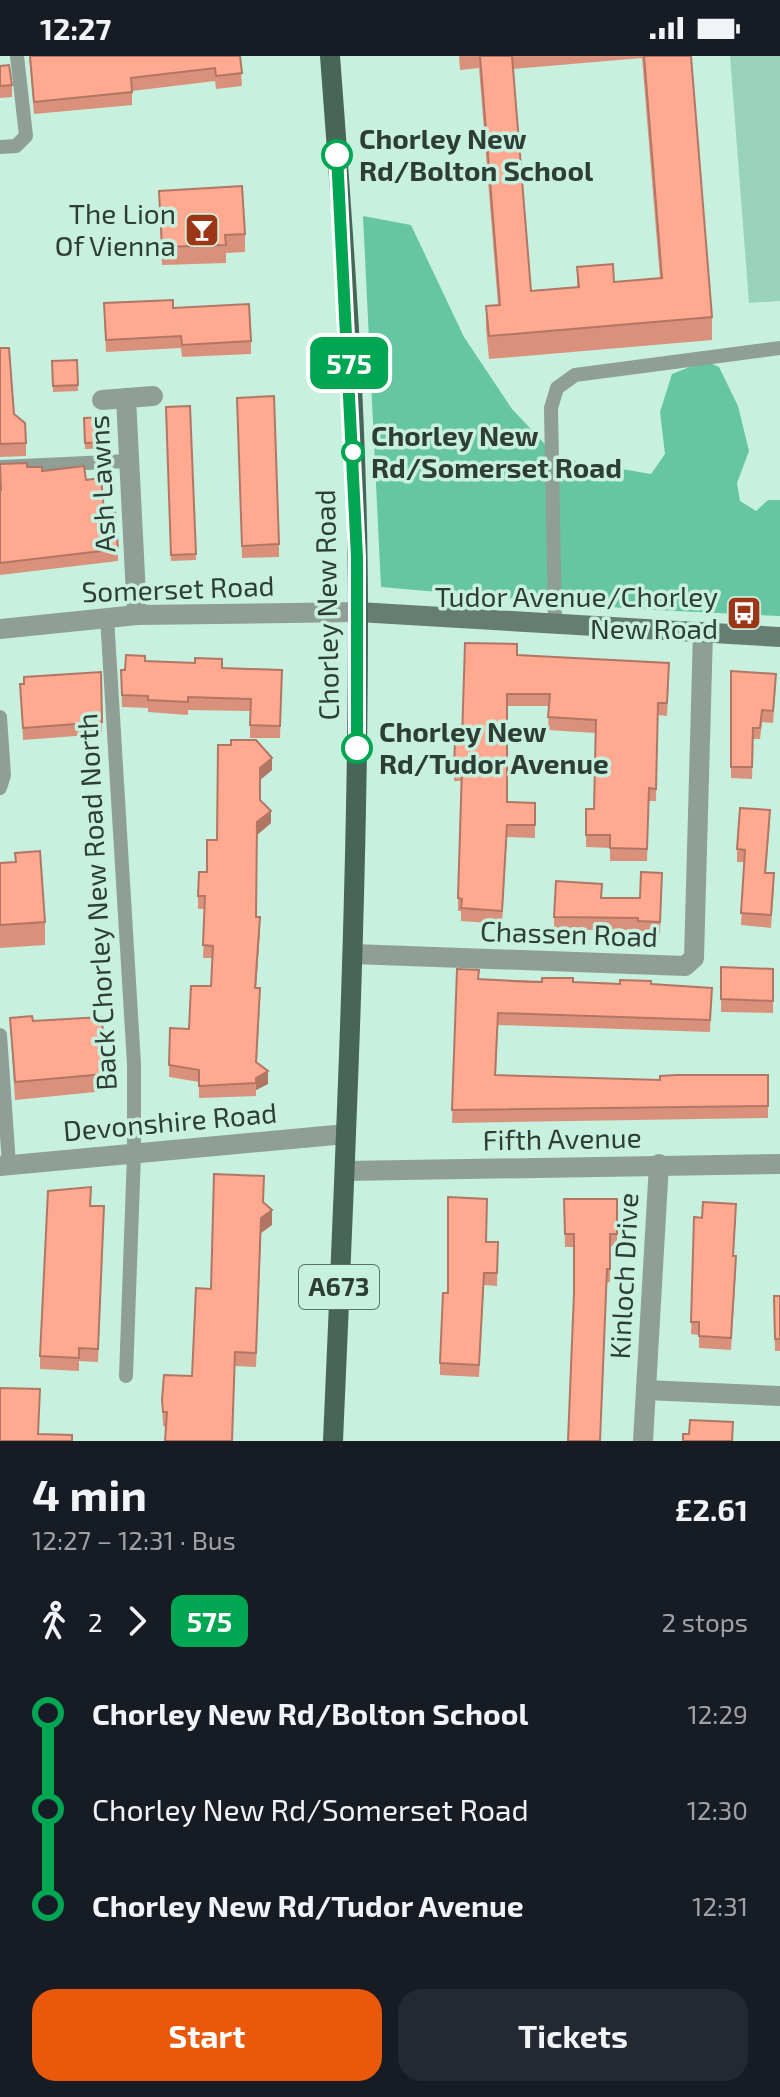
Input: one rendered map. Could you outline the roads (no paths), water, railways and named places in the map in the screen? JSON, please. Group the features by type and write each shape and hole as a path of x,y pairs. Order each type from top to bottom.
{"main road":[{"name":"Chorley New Road","path":"330,56 349,367 358,612 353,954 333,1441"},
{"path":"358,612 780,637"}],"street":[{"name":"Ash Lawns","path":"102,400 153,396"},
{"name":"Ash Lawns","path":"126,398 137,615"},
{"name":"Somerset Road","path":"0,629 137,615 358,612"},
{"name":"Chassen Road","path":"353,954 685,966 694,958 703,632"},
{"name":"Devonshire Road","path":"4,1166 346,1134"},
{"name":"Kinloch Drive","path":"643,1441 659,1164"},
{"name":"Fifth Avenue","path":"345,1171 780,1164"},
{"name":"Kinloch Drive","path":"646,1390 780,1396"}],"lane":[{"path":"0,147 16,146 26,136 17,56"},
{"path":"555,622 551,408 557,388 575,375 594,371 659,366 780,348"},
{"path":"0,467 129,461"},
{"name":"Back Chorley New Road North","path":"107,617 134,1064 126,1376"},
{"path":"0,717 4,775 0,788"},
{"path":"0,1035 4,1166"}],"place":[{"name":"Chorley New Rd/Bolton School","path":"337,155"},
{"name":"The Lion Of Vienna","path":"202,230"},
{"name":"Chorley New Rd/Somerset Road","path":"353,452"},
{"name":"Tudor Avenue/Chorley New Road","path":"744,613"},
{"name":"Chorley New Rd/Tudor Avenue","path":"357,748"}]}
